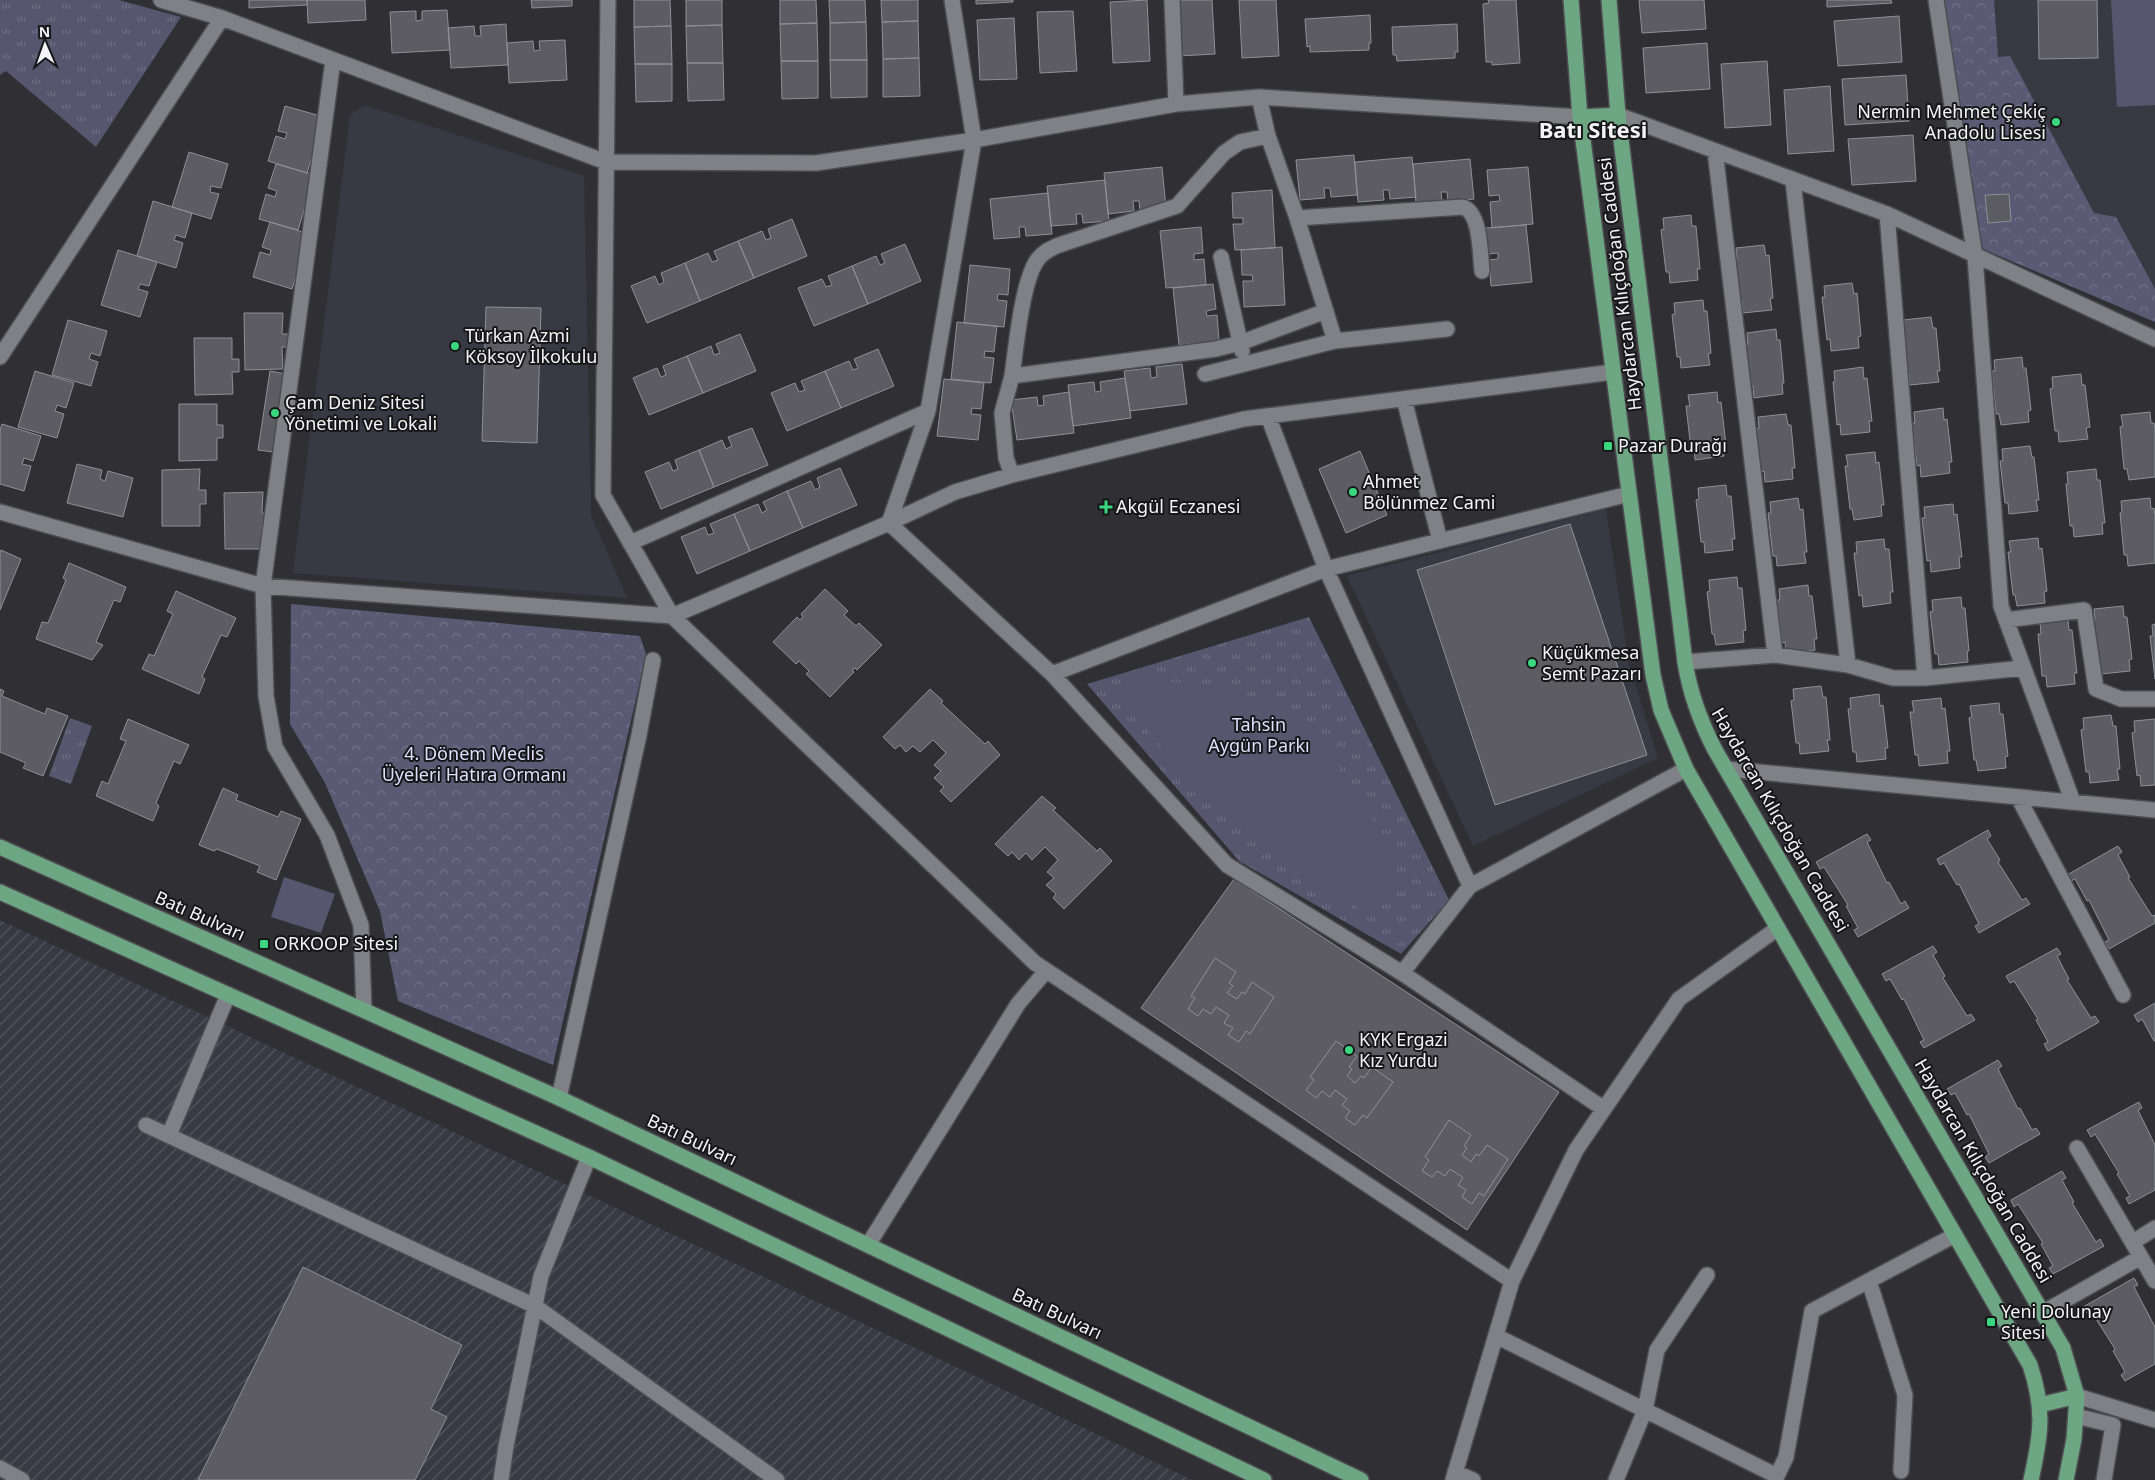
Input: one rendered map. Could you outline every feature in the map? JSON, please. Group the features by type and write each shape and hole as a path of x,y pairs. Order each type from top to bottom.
{"main road":[{"name":"Haydarcan Kılıçdoğan Caddesi","path":"1571,0 1580,117 1652,675 1662,710 1686,769 2030,1365 2037,1384 2041,1433 2032,1480"},
{"name":"Haydarcan Kılıçdoğan Caddesi","path":"1609,0 1618,116 1685,662 1698,715 1727,770 2044,1312 2063,1348 2077,1396 2076,1416 2066,1480"},
{"path":"1580,117 1618,116"},
{"name":"Batı Bulvarı","path":"0,848 559,1098 1361,1480"},
{"path":"0,892 589,1157 1264,1480"},
{"path":"2040,1405 2077,1396"}],"street":[{"path":"162,0 222,18 606,162 816,163 974,140 1176,104 1259,97 1580,117"},
{"path":"608,0 603,495 672,616 1020,950 1046,971 1512,1281"},
{"path":"888,523 928,411 974,140 952,0"},
{"path":"1172,0 1176,104"},
{"path":"1936,0 1975,257 2001,606 2073,802"},
{"path":"0,357 222,18"},
{"path":"333,60 263,586 266,696 275,747 327,835 361,925 364,1010"},
{"path":"1259,97 1268,136 1297,218 1335,341"},
{"path":"1618,116 1887,214 1975,257 2155,338"},
{"path":"1012,475 1006,458 1002,413 1012,376 1026,289 1032,269 1039,257 1050,248 1177,206 1224,153 1240,142 1268,136"},
{"path":"1715,151 1775,655"},
{"path":"1793,181 1848,665"},
{"path":"1297,218 1463,207 1470,211 1476,220 1482,271"},
{"path":"1887,214 1925,678"},
{"path":"1221,257 1245,364"},
{"path":"1012,376 1216,349 1326,311"},
{"path":"1205,374 1335,341 1447,329"},
{"path":"0,512 263,586 672,616 888,523 955,492 1012,475 1244,419 1613,372"},
{"path":"1404,399 1440,541"},
{"path":"630,543 928,411"},
{"path":"1268,416 1326,569 1470,886"},
{"path":"1052,674 1326,569 1629,494"},
{"path":"888,523 1052,674 1227,865 1402,973 1604,1109"},
{"path":"2006,620 2084,610 2096,689 2120,699 2155,699"},
{"path":"1685,662 1775,655 1848,665 1893,678 1925,678 2023,668"},
{"path":"559,1098 639,736 653,660"},
{"path":"1402,973 1470,886 1686,769"},
{"path":"1727,770 2155,810"},
{"path":"2018,797 2123,995"},
{"path":"1473,1480 1454,1476 1512,1281 1576,1150 1679,999 1778,928"},
{"path":"868,1245 1018,1004 1046,971"},
{"path":"170,1135 228,995"},
{"path":"146,1125 535,1306 778,1480"},
{"path":"2077,1148 2155,1281"},
{"path":"501,1480 506,1446 541,1276 589,1157"},
{"path":"2133,1242 2155,1228"},
{"path":"1496,1336 1776,1478 1786,1457 1812,1311 1955,1235"},
{"path":"2044,1312 2141,1257"},
{"path":"1616,1480 1645,1410 1657,1350 1707,1275"},
{"path":"1869,1282 1905,1395 1901,1471"},
{"path":"2077,1396 2155,1420"},
{"path":"2076,1416 2113,1425 2104,1480"},
{"path":"0,1468 22,1480"}],"shaded area":[{"name":"Nermin Mehmet Çekiç Anadolu Lisesi","path":"1941,0 2155,0 2155,322"},
{"name":"Türkan Azmi Köksoy İlkokulu","path":"365,105 584,176 591,515 627,598 293,573 350,115"},
{"name":"Küçükmesa Semt Pazarı","path":"1606,509 1629,664 1658,758 1473,846 1347,576"},
{"path":"0,920 967,1372 1192,1480 0,1480"}],"green space":[{"path":"0,0 119,0 181,17 96,147 6,71 0,75"},
{"path":"1941,0 1994,0 1998,57 2010,56 2094,213 2116,217 2155,289 2155,322 1971,244"},
{"path":"2111,0 2155,0 2155,105 2117,107"},
{"name":"4. Dönem Meclis Üyeleri Hatıra Ormanı","path":"291,604 640,636 646,654 553,1065 398,1001 380,911 325,783 290,724"},
{"name":"Tahsin Aygün Parkı","path":"1309,617 1449,900 1401,954 1239,861 1087,684"},
{"path":"1142,679 1216,686 1273,703 1324,746 1384,837 1396,878 1383,904 1365,912 1312,880 1196,786 1117,695"},
{"path":"70,718 92,726 71,784 49,776"},
{"path":"284,877 335,894 321,933 271,917"}],"building":[{"path":"249,0 307,0 307,5 249,8"},
{"path":"307,0 365,0 366,20 308,23"},
{"path":"531,0 572,0 572,6 532,8"},
{"path":"634,0 670,0 671,26 634,27"},
{"path":"686,0 722,0 722,25 686,26"},
{"path":"780,0 816,0 817,23 780,24"},
{"path":"829,0 865,0 866,22 830,23"},
{"path":"881,0 918,0 918,21 882,22"},
{"path":"976,0 1013,0 1013,2 976,4"},
{"path":"1147,0 1150,61 1113,63 1110,2"},
{"path":"1175,0 1212,0 1215,54 1178,56"},
{"path":"1239,0 1276,0 1279,56 1242,58"},
{"path":"1488,0 1516,0 1520,63 1492,65 1492,62 1486,62 1483,4 1489,3"},
{"path":"1639,0 1704,0 1706,29 1642,33"},
{"path":"1827,0 1891,0 1892,3 1827,7"},
{"path":"2038,0 2097,0 2098,58 2039,59"},
{"path":"447,10 450,50 392,53 390,12 416,11 416,21 422,20 422,11"},
{"path":"1073,11 1077,71 1040,73 1037,12"},
{"path":"1370,15 1371,43 1369,43 1369,50 1310,52 1310,46 1307,47 1305,19"},
{"path":"1899,16 1902,62 1838,66 1834,21"},
{"path":"1014,18 1017,79 980,80 977,20"},
{"path":"918,21 919,58 883,59 882,22"},
{"path":"866,22 867,60 830,60 830,23"},
{"path":"817,23 818,61 781,61 780,24"},
{"path":"506,24 508,65 451,68 448,28 474,26 475,36 481,36 480,26"},
{"path":"1457,24 1458,52 1455,52 1455,58 1397,61 1396,55 1393,55 1392,27"},
{"path":"722,25 723,63 687,63 686,26"},
{"path":"671,26 672,64 635,64 634,27"},
{"path":"565,40 567,80 509,83 507,43 533,41 534,51 540,50 539,41"},
{"path":"1707,43 1710,89 1646,93 1643,48"},
{"path":"919,58 920,96 883,97 883,59"},
{"path":"830,60 867,60 867,97 831,98"},
{"path":"781,61 818,61 818,98 782,99"},
{"path":"1767,61 1771,125 1725,128 1721,64"},
{"path":"687,63 723,63 724,100 688,101"},
{"path":"635,64 672,64 672,101 636,102"},
{"path":"1906,75 1909,121 1845,125 1842,79"},
{"path":"1830,86 1834,151 1788,154 1784,90"},
{"path":"285,106 324,117 307,173 268,161 276,136 285,139 287,133 278,131"},
{"path":"1913,135 1916,181 1852,185 1848,139"},
{"path":"189,152 228,164 221,188 211,186 210,192 219,194 211,219 172,207"},
{"path":"1354,155 1357,195 1331,197 1330,188 1324,188 1325,198 1300,200 1296,160"},
{"path":"1412,157 1416,197 1390,199 1389,190 1383,190 1384,200 1358,202 1355,162"},
{"path":"1470,159 1474,199 1448,202 1447,192 1441,192 1442,202 1416,204 1413,164"},
{"path":"276,164 315,175 298,230 259,219 266,194 275,197 277,191 268,188"},
{"path":"1162,167 1166,208 1140,210 1139,201 1133,201 1134,211 1108,214 1104,173"},
{"path":"1528,167 1533,224 1492,228 1490,202 1500,201 1499,195 1489,196 1487,170"},
{"path":"1105,180 1109,221 1083,223 1082,214 1076,214 1077,224 1051,226 1047,186"},
{"path":"1272,190 1275,248 1235,250 1233,224 1243,224 1243,218 1233,218 1232,193"},
{"path":"1048,193 1052,234 1026,236 1025,227 1019,227 1020,237 994,239 990,199"},
{"path":"2009,194 2011,221 1988,223 1985,195"},
{"path":"153,201 192,213 185,238 176,235 174,240 183,243 176,268 137,256"},
{"path":"1691,215 1692,226 1696,226 1700,269 1697,269 1698,280 1670,283 1669,272 1666,272 1661,230 1664,229 1663,218"},
{"path":"792,219 807,256 754,278 738,241 762,231 766,240 771,238 768,229"},
{"path":"270,222 309,234 292,289 253,277 260,252 270,255 271,250 262,247"},
{"path":"1526,225 1532,282 1491,286 1489,260 1498,259 1498,253 1488,254 1486,228"},
{"path":"1201,227 1203,253 1194,254 1194,260 1204,259 1206,285 1166,288 1160,231"},
{"path":"738,241 754,278 700,301 685,263 708,253 712,262 718,260 714,251"},
{"path":"905,244 921,281 868,304 852,266 876,256 880,265 885,263 881,254"},
{"path":"1764,245 1766,256 1769,255 1773,298 1770,299 1772,310 1743,313 1742,302 1739,302 1734,259 1737,259 1736,248"},
{"path":"1282,247 1285,305 1244,307 1243,281 1253,281 1252,275 1242,275 1241,250"},
{"path":"118,250 157,262 149,286 140,284 138,289 148,292 140,317 101,305"},
{"path":"685,263 700,301 647,323 631,286 655,276 659,285 664,282 661,273"},
{"path":"970,265 1010,269 1008,295 998,294 997,300 1007,301 1004,327 964,323"},
{"path":"852,266 868,304 814,326 798,288 822,279 826,287 832,285 828,276"},
{"path":"1852,283 1854,294 1857,293 1861,336 1858,337 1859,348 1831,351 1830,339 1827,340 1822,297 1825,297 1824,286"},
{"path":"1213,284 1216,309 1206,311 1207,316 1217,315 1219,341 1179,345 1173,288"},
{"path":"1703,300 1704,311 1707,311 1711,353 1708,354 1710,365 1681,368 1680,357 1677,357 1672,315 1675,314 1674,303"},
{"path":"486,307 541,308 537,443 482,441"},
{"path":"244,313 283,313 282,334 289,334 289,347 282,347 283,369 245,370"},
{"path":"1931,317 1933,328 1936,328 1940,371 1937,371 1939,382 1910,385 1909,374 1906,374 1903,320"},
{"path":"68,320 107,331 100,356 91,353 89,359 98,362 91,386 52,375"},
{"path":"957,322 997,326 994,352 985,351 984,357 994,358 991,383 951,379"},
{"path":"1776,329 1777,340 1780,340 1784,383 1782,383 1783,394 1754,398 1753,386 1750,387 1745,344 1748,344 1747,333"},
{"path":"740,334 756,371 703,393 687,356 711,346 714,355 720,353 716,344"},
{"path":"194,338 232,338 232,359 239,359 239,372 232,372 233,394 195,395"},
{"path":"878,349 894,386 841,408 825,371 849,361 853,370 858,368 854,359"},
{"path":"687,356 703,393 649,415 633,378 657,368 661,377 666,375 663,366"},
{"path":"2022,357 2023,368 2026,368 2031,410 2028,411 2029,422 2001,425 1999,414 1996,414 1992,371 1995,371 1994,360"},
{"path":"1182,364 1187,404 1130,411 1124,371 1150,368 1151,378 1157,377 1156,367"},
{"path":"1863,367 1864,379 1867,378 1872,421 1869,421 1870,432 1841,435 1840,424 1837,425 1833,382 1835,382 1834,371"},
{"path":"35,371 74,383 66,408 57,405 55,411 64,414 57,438 18,427"},
{"name":"Çam Deniz Sitesi Yönetimi ve Lokali","path":"270,371 291,375 281,453 258,450"},
{"path":"825,371 841,408 787,431 771,393 795,383 799,392 805,390 801,381"},
{"path":"2081,374 2082,385 2085,385 2090,427 2086,428 2088,439 2059,442 2058,431 2055,431 2050,389 2053,388 2052,377"},
{"path":"1125,378 1131,418 1073,426 1068,385 1094,382 1095,392 1101,391 1100,382"},
{"path":"944,379 984,383 981,409 972,408 971,414 981,415 978,440 937,436"},
{"path":"1069,392 1074,433 1017,440 1011,400 1037,397 1038,406 1044,405 1043,396"},
{"path":"1717,392 1718,403 1721,402 1726,445 1723,446 1724,456 1695,460 1694,448 1691,449 1686,406 1690,406 1688,395"},
{"path":"179,404 217,404 217,425 223,425 223,438 217,438 217,460 179,461"},
{"path":"1943,408 1944,420 1947,419 1952,462 1949,462 1950,473 1921,477 1920,465 1917,466 1912,423 1915,423 1914,412"},
{"path":"2150,412 2151,423 2154,423 2155,430 2155,477 2129,480 2127,469 2124,469 2120,427 2123,426 2121,415"},
{"path":"1786,414 1788,425 1791,425 1795,468 1792,468 1793,479 1765,482 1764,471 1761,472 1756,429 1759,428 1758,417"},
{"path":"2,424 41,436 33,461 24,458 22,464 31,466 24,491 0,484 0,430"},
{"path":"752,428 768,465 714,487 699,450 722,440 726,449 732,446 728,437"},
{"path":"2030,446 2032,457 2034,457 2039,500 2036,500 2038,511 2009,514 2008,503 2005,503 2000,461 2003,461 2002,449"},
{"path":"699,450 714,487 661,509 645,472 669,462 673,471 678,469 675,460"},
{"name":"Ahmet Bölünmez Cami","path":"1360,451 1387,515 1346,533 1319,469"},
{"path":"1875,452 1876,463 1879,462 1884,505 1881,505 1882,516 1854,520 1852,509 1850,509 1845,466 1848,466 1846,455"},
{"path":"77,464 102,470 100,479 105,481 108,471 133,478 123,517 67,503"},
{"path":"840,468 857,505 803,528 787,491 811,481 815,490 820,487 817,478"},
{"path":"200,469 199,490 206,490 206,504 200,504 200,526 162,526 162,470"},
{"path":"2096,469 2097,480 2100,480 2105,523 2102,523 2103,534 2074,537 2073,526 2070,526 2066,484 2068,484 2067,472"},
{"path":"1726,485 1727,496 1731,496 1735,539 1732,539 1733,550 1705,553 1704,542 1701,542 1696,500 1699,499 1698,488"},
{"path":"787,491 803,528 750,551 734,514 758,504 762,513 767,510 763,502"},
{"path":"263,492 262,513 269,514 269,527 262,527 263,549 225,549 224,493"},
{"path":"1798,498 1800,510 1803,509 1807,552 1804,552 1806,563 1777,566 1776,556 1773,556 1768,513 1771,513 1770,502"},
{"path":"2150,498 2151,509 2154,508 2155,517 2155,563 2128,566 2127,555 2124,555 2120,513 2122,512 2121,501"},
{"path":"1953,504 1954,515 1957,514 1962,557 1959,557 1960,568 1931,572 1930,560 1927,561 1922,518 1925,518 1924,507"},
{"path":"734,514 750,551 697,574 681,537 705,527 708,535 714,533 710,524"},
{"name":"Küçükmesa Semt Pazarı","path":"1570,524 1647,755 1495,805 1417,570"},
{"path":"2038,538 2039,549 2042,548 2047,591 2044,592 2045,603 2017,606 2015,595 2013,595 2008,552 2011,552 2009,541"},
{"path":"1884,539 1885,549 1889,549 1893,592 1890,592 1891,603 1863,607 1862,595 1859,596 1854,553 1857,553 1856,542"},
{"path":"1,550 21,559 0,610 0,553"},
{"path":"69,563 126,587 120,602 114,600 96,642 103,645 92,660 36,639 42,622 48,623 66,580 63,578"},
{"path":"1737,577 1738,588 1742,588 1746,630 1743,631 1744,642 1716,645 1714,634 1712,634 1707,592 1710,591 1709,580"},
{"path":"1808,585 1809,596 1812,596 1817,639 1814,639 1815,650 1786,653 1785,642 1782,643 1777,600 1780,600 1779,589"},
{"path":"825,589 848,611 844,615 856,626 859,623 882,645 857,670 855,668 852,670 854,672 830,697 806,674 809,671 799,661 796,664 773,642 797,617 800,620 803,617 801,614"},
{"path":"176,591 236,618 227,637 221,635 202,677 205,679 199,694 142,669 149,654 154,656 173,614 167,611"},
{"path":"1961,597 1962,608 1965,608 1969,651 1967,651 1968,662 1939,665 1938,654 1935,654 1930,612 1933,611 1932,600"},
{"path":"2123,606 2124,617 2127,617 2132,659 2129,660 2130,671 2101,674 2100,663 2097,663 2092,621 2095,620 2094,609"},
{"path":"2068,619 2069,630 2072,630 2077,673 2074,673 2075,684 2047,687 2046,676 2042,676 2038,634 2041,634 2040,622"},
{"path":"2155,624 2155,679 2150,636 2153,636 2152,625"},
{"path":"1821,686 1823,697 1826,697 1830,740 1827,740 1829,751 1800,754 1799,743 1796,743 1791,701 1794,700 1793,689"},
{"path":"0,689 4,691 2,696 45,714 47,708 68,716 43,776 23,768 26,763 0,752"},
{"path":"930,689 943,701 941,703 985,744 988,741 1000,755 951,802 940,791 944,787 934,778 941,771 934,765 946,753 933,740 920,752 913,746 906,752 900,745 895,749 883,737"},
{"path":"1879,694 1880,706 1883,705 1888,748 1885,748 1886,759 1857,762 1856,752 1853,752 1848,709 1851,709 1850,698"},
{"path":"1941,698 1942,709 1945,708 1950,751 1947,751 1948,763 1919,766 1918,755 1915,755 1910,712 1914,712 1912,701"},
{"path":"1999,703 2000,714 2003,714 2008,756 2005,757 2006,768 1978,771 1976,760 1974,760 1969,718 1972,717 1970,706"},
{"path":"2111,715 2113,726 2116,726 2120,769 2117,769 2119,780 2090,783 2089,772 2086,772 2081,730 2084,729 2083,718"},
{"path":"128,719 189,745 180,764 174,761 156,803 159,806 153,821 96,796 102,781 108,784 126,741 120,739"},
{"path":"2155,719 2155,785 2141,786 2140,775 2137,776 2132,733 2135,732 2134,721"},
{"path":"223,788 238,795 236,800 278,817 281,811 301,819 276,880 257,872 260,866 217,849 214,851 199,845"},
{"path":"1042,796 1056,808 1053,810 1097,851 1100,848 1112,861 1064,909 1053,898 1056,894 1046,885 1054,878 1047,872 1058,860 1045,847 1032,860 1026,853 1019,860 1012,852 1008,856 995,844"},
{"path":"1988,830 1991,836 1987,839 2000,860 1998,862 2022,900 2026,898 2030,904 1979,933 1975,926 1979,924 1959,884 1957,885 1944,863 1940,865 1937,859"},
{"path":"1867,834 1871,840 1867,842 1887,883 1889,882 1901,904 1905,901 1909,908 1858,937 1854,930 1858,928 1846,906 1848,905 1824,867 1820,869 1816,862"},
{"path":"2118,846 2122,852 2118,855 2130,877 2128,878 2152,916 2155,915 2155,923 2109,949 2105,942 2109,940 2089,900 2087,901 2075,879 2071,881 2067,875"},
{"name":"KYK Ergazi Kız Yurdu","path":"1234,879 1559,1092 1467,1230 1141,1008"},
{"path":"1933,946 1937,952 1933,955 1945,976 1943,978 1967,1016 1971,1014 1975,1020 1924,1048 1920,1042 1924,1040 1904,999 1902,1000 1890,979 1886,981 1882,974"},
{"path":"2057,948 2061,954 2057,956 2069,979 2067,980 2091,1018 2095,1016 2099,1022 2048,1051 2044,1044 2048,1042 2036,1020 2038,1019 2014,981 2010,983 2006,976"},
{"path":"1215,958 1236,972 1229,983 1233,986 1227,993 1237,999 1242,992 1245,994 1252,982 1274,997 1250,1034 1246,1031 1239,1042 1228,1035 1233,1028 1224,1023 1229,1015 1216,1007 1211,1014 1203,1009 1198,1016 1188,1009 1195,998 1191,996"},
{"path":"2155,1003 2154,1041 2142,1019 2138,1022 2134,1015"},
{"path":"1336,1041 1357,1056 1349,1067 1352,1069 1347,1076 1355,1083 1361,1076 1364,1078 1372,1067 1393,1082 1367,1118 1363,1115 1355,1125 1345,1118 1350,1111 1342,1105 1347,1099 1335,1090 1330,1097 1322,1091 1316,1098 1306,1090 1314,1080 1310,1077"},
{"path":"1998,1060 2002,1066 1998,1069 2018,1109 2020,1108 2032,1130 2036,1128 2040,1134 1989,1163 1985,1157 1989,1154 1969,1114 1967,1115 1955,1093 1951,1095 1947,1089"},
{"path":"2139,1102 2142,1108 2138,1110 2155,1145 2155,1190 2129,1204 2126,1198 2130,1196 2117,1174 2119,1173 2095,1134 2091,1137 2087,1130"},
{"path":"1449,1120 1471,1135 1464,1146 1467,1148 1462,1155 1471,1162 1476,1154 1479,1156 1487,1145 1508,1159 1484,1196 1479,1193 1472,1204 1462,1197 1466,1190 1458,1185 1463,1178 1461,1176 1450,1169 1445,1176 1437,1171 1432,1177 1422,1171 1429,1160 1425,1157"},
{"path":"2062,1171 2066,1178 2062,1180 2074,1202 2072,1203 2096,1242 2100,1239 2104,1246 2053,1274 2049,1268 2053,1266 2041,1244 2043,1243 2018,1204 2014,1207 2011,1200"},
{"path":"303,1267 462,1345 431,1409 447,1417 415,1480 198,1480"},
{"path":"2134,1278 2138,1285 2134,1287 2155,1327 2155,1364 2125,1381 2121,1375 2125,1372 2113,1351 2115,1349 2091,1311 2087,1313 2083,1307"}],"place":[{"name":"Nermin Mehmet Çekiç Anadolu Lisesi","path":"2056,122"},
{"name":"Türkan Azmi Köksoy İlkokulu","path":"455,346"},
{"name":"Çam Deniz Sitesi Yönetimi ve Lokali","path":"275,413"},
{"name":"Pazar Durağı","path":"1608,446"},
{"name":"Ahmet Bölünmez Cami","path":"1353,492"},
{"name":"Akgül Eczanesi","path":"1106,507"},
{"name":"Küçükmesa Semt Pazarı","path":"1532,663"},
{"name":"ORKOOP Sitesi","path":"264,944"},
{"name":"KYK Ergazi Kız Yurdu","path":"1349,1050"},
{"name":"Yeni Dolunay Sitesi","path":"1991,1322"}],"district":[{"name":"Batı Sitesi","path":"1593,130"}]}
